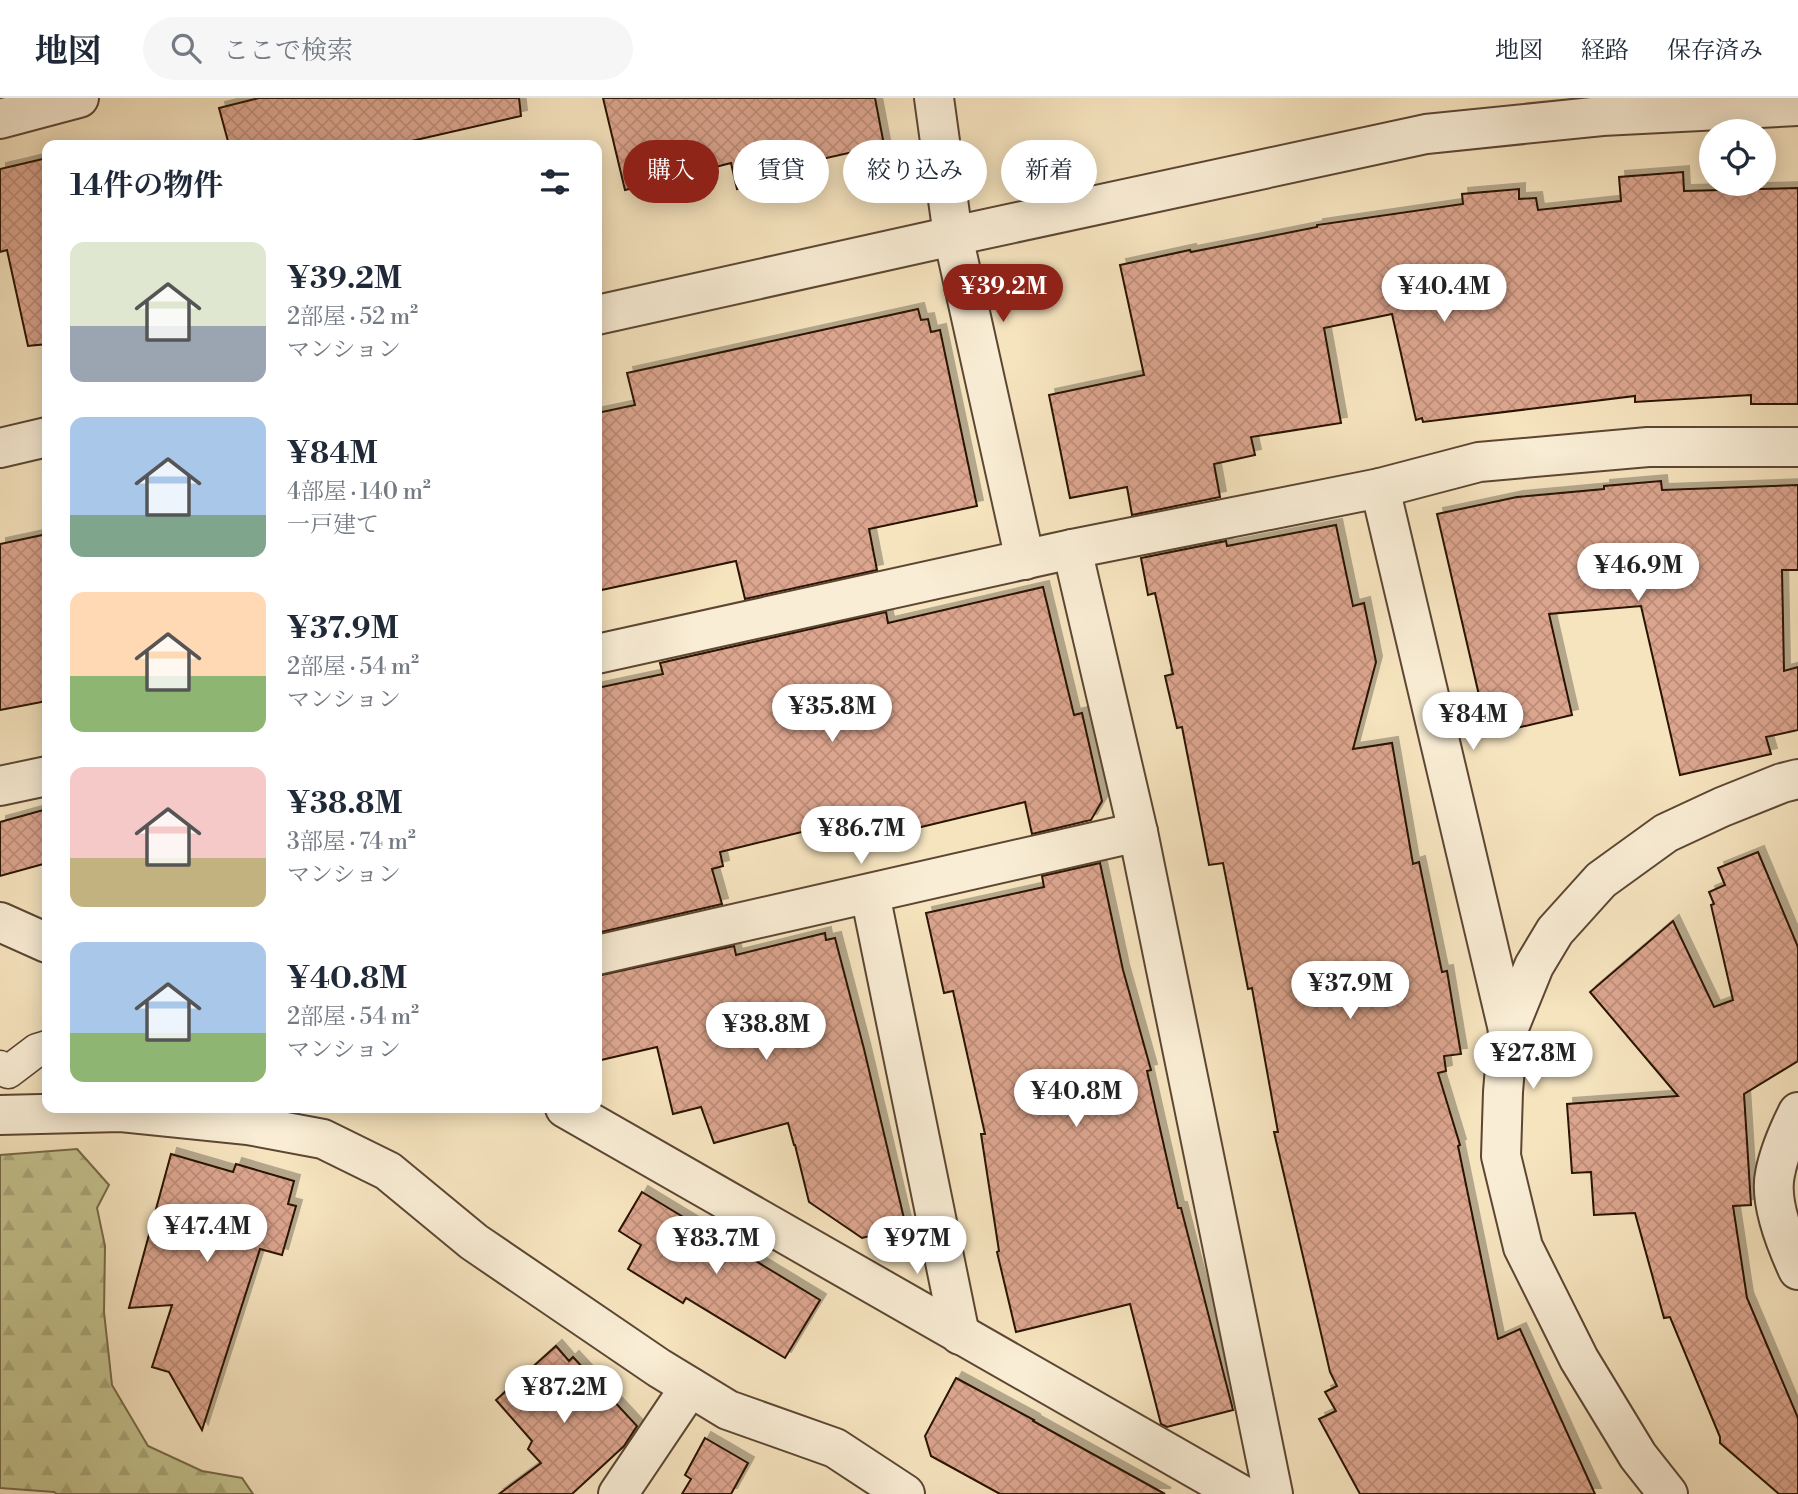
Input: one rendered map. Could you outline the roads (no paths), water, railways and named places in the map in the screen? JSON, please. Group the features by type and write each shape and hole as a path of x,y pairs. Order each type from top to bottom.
{"street":[{"path":"0,119 79,98"},
{"path":"934,98 953,236 1025,560"},
{"path":"602,314 1426,134 1602,116 1798,106"},
{"path":"0,448 42,439"},
{"path":"602,653 1072,549 1380,488 1479,462 1648,447 1798,447"},
{"path":"1380,488 1508,1030"},
{"path":"1072,549 1138,832 1273,1494"},
{"path":"0,786 42,777"},
{"path":"1668,1494 1638,1456 1579,1359 1522,1247 1501,1156 1508,1030 1534,966 1555,931 1601,880 1666,833 1722,807 1798,779"},
{"path":"602,954 1138,832"},
{"path":"870,894 960,1335"},
{"path":"0,922 42,941"},
{"path":"1798,1112 1783,1142 1774,1177 1777,1213 1798,1270"},
{"path":"0,1115 81,1113"},
{"path":"131,1113 248,1125 323,1139 388,1171 474,1242 690,1387 728,1410 835,1448 905,1494"},
{"path":"574,1113 1240,1494"},
{"path":"618,1494 690,1387"}],"lane":[{"path":"0,1067 8,1072 42,1048"}]}
